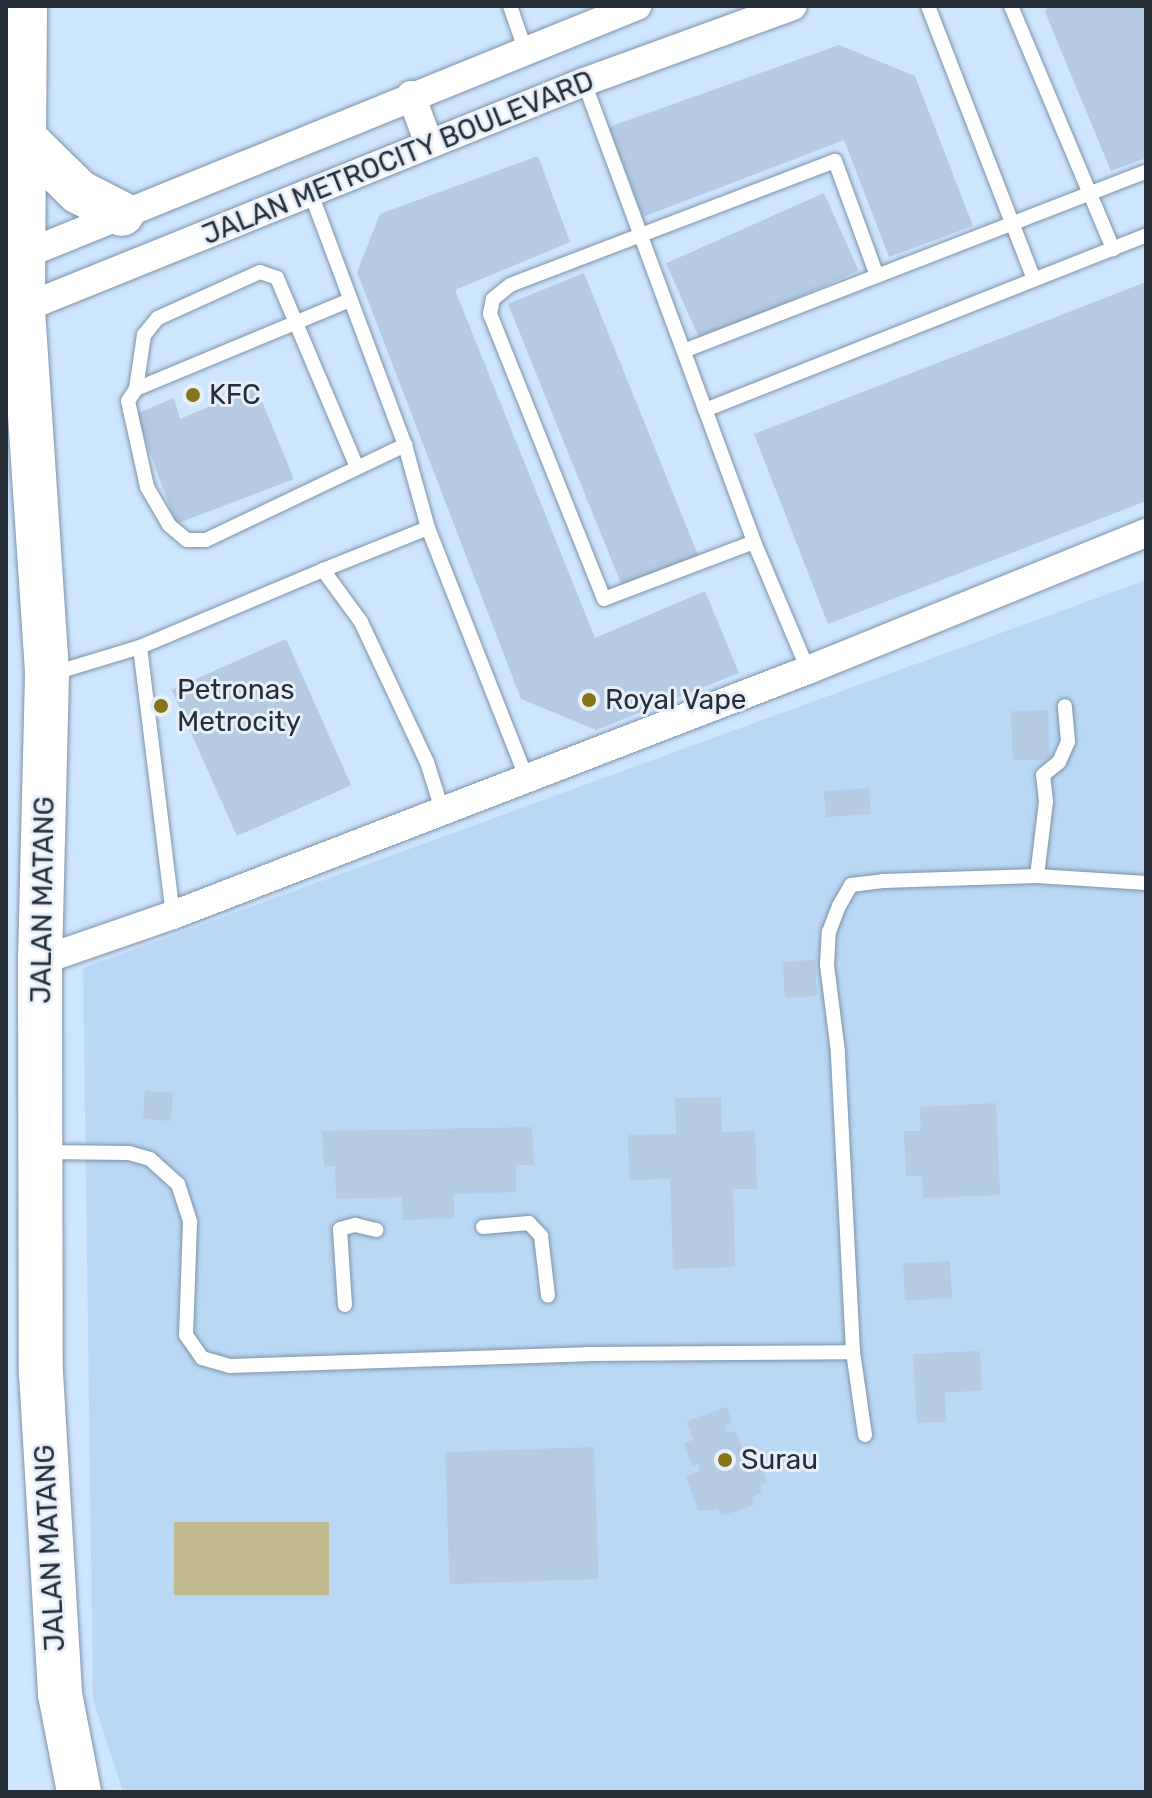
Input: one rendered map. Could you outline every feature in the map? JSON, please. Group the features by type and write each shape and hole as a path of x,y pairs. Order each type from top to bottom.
{"main road":[{"name":"JALAN MATANG","path":"25,6 24,138 14,313 47,675 40,961 45,1152 41,1373 48,1559 60,1694 79,1792"},
{"path":"24,138 79,192 122,214"}],"street":[{"name":"JALAN METROCITY BOULEVARD","path":"15,258 637,6"},
{"name":"JALAN METROCITY BOULEVARD","path":"14,313 584,82 793,6"},
{"path":"411,95 429,144"},
{"path":"40,961 173,915 527,779 808,670 1146,533"}],"lane":[{"path":"510,6 525,49"},
{"path":"928,6 1034,279"},
{"path":"1011,6 1113,249"},
{"path":"584,82 686,350 754,542 808,670"},
{"path":"754,542 604,599 490,314 493,299 510,285 835,161 877,276"},
{"path":"686,350 1146,172"},
{"path":"310,191 405,445 428,528 527,779"},
{"path":"705,410 1146,235"},
{"path":"357,467 277,278 260,272 158,318 144,335 136,389 128,401 147,487 169,525 187,540 206,540 405,445"},
{"path":"136,389 350,300"},
{"path":"47,675 140,647 428,528"},
{"path":"323,570 361,622 427,762 442,810"},
{"path":"140,647 173,915"},
{"path":"1037,876 1046,802 1043,775 1059,762 1068,742 1071,730 1065,706"},
{"path":"865,1435 853,1352 829,932 851,885 1037,876 1146,883"},
{"path":"45,1152 129,1153 150,1159 178,1184 190,1222 186,1335 202,1358 230,1366 558,1354 853,1352"},
{"path":"483,1227 529,1223 541,1236 548,1296"},
{"path":"345,1305 340,1229 355,1225 376,1230"}],"shaded area":[{"path":"1146,580 1146,1792 123,1792 93,1699 83,968"},
{"path":"174,1522 329,1522 329,1595 174,1595"}],"building":[{"path":"1048,6 1146,6 1146,158 1111,171 1045,12"},
{"path":"839,45 915,76 973,226 889,257 844,140 643,217 609,127"},
{"path":"538,156 570,242 455,290 595,638 705,591 739,673 596,730 521,699 357,272 380,214"},
{"path":"824,193 859,271 701,341 666,263"},
{"path":"584,273 698,556 622,587 508,304"},
{"path":"1146,282 1146,501 828,624 754,434"},
{"path":"256,387 294,479 176,524 136,414 174,398 180,419"},
{"path":"286,639 351,785 237,836 172,690"},
{"path":"1048,710 1050,759 1013,760 1011,711"},
{"path":"869,788 871,814 826,817 824,791"},
{"path":"815,960 817,996 785,998 783,962"},
{"path":"145,1091 173,1093 171,1121 143,1119"},
{"path":"721,1097 722,1132 755,1131 757,1189 733,1189 735,1267 673,1269 670,1179 629,1180 628,1135 676,1134 675,1098"},
{"path":"996,1103 1000,1195 923,1198 922,1176 906,1176 904,1131 921,1131 920,1107"},
{"path":"532,1127 534,1165 516,1165 516,1192 454,1194 454,1218 403,1220 402,1197 336,1199 335,1166 324,1167 322,1131"},
{"path":"950,1261 952,1298 905,1300 903,1263"},
{"path":"980,1351 982,1391 945,1392 946,1422 917,1423 913,1354"},
{"name":"Surau","path":"727,1407 732,1423 725,1425 728,1433 736,1431 745,1456 757,1452 767,1482 760,1485 762,1493 751,1497 754,1505 721,1516 718,1509 698,1511 686,1476 700,1471 698,1464 692,1466 684,1443 693,1440 687,1421"},
{"path":"594,1447 599,1579 450,1584 445,1452"}],"place":[{"name":"KFC","path":"193,395"},
{"name":"Royal Vape","path":"589,700"},
{"name":"Petronas Metrocity","path":"161,706"},
{"name":"Surau","path":"725,1460"}]}
